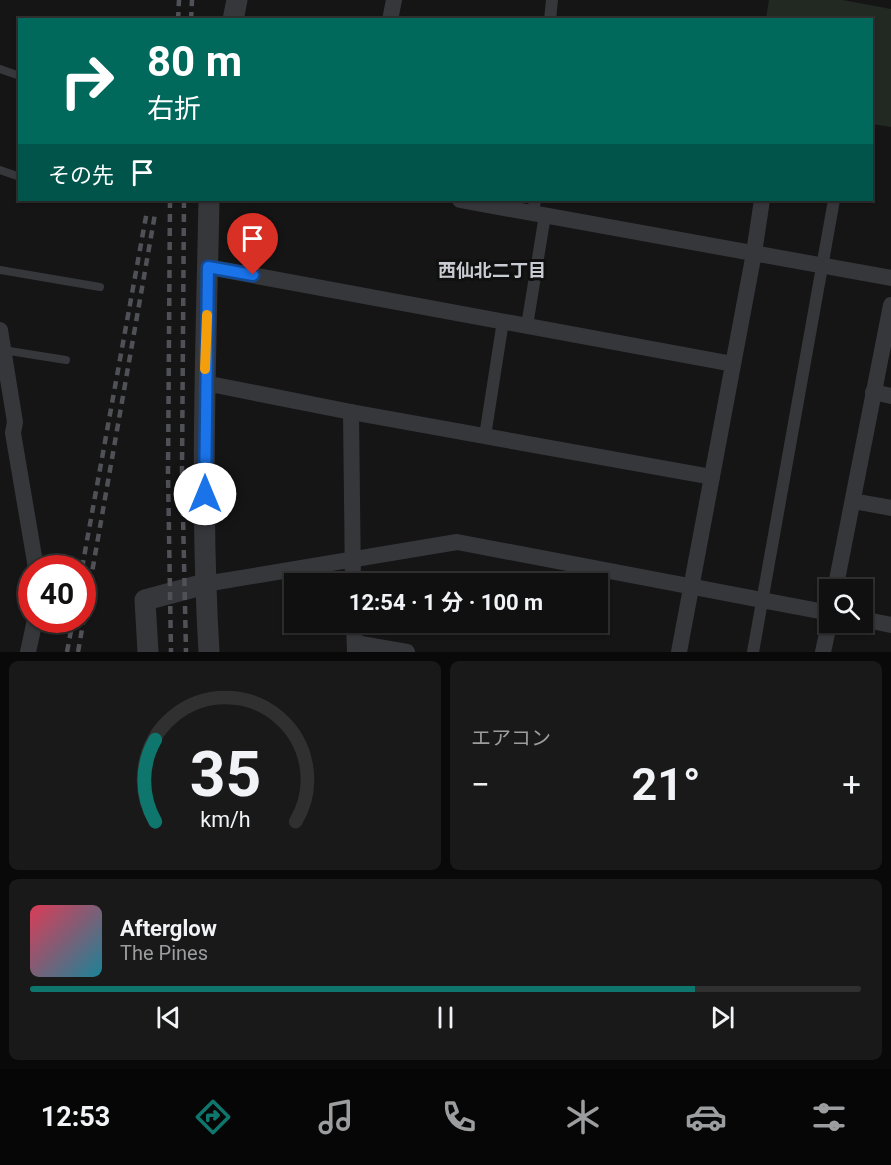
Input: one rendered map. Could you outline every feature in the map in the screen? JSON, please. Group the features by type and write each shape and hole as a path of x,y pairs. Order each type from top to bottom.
{"street":[{"path":"233,18 237,0"},
{"path":"390,18 394,0"},
{"path":"550,18 552,0"},
{"path":"209,201 205,383 205,584 209,652"},
{"path":"469,201 538,209 891,278"},
{"path":"679,652 762,201"},
{"path":"753,652 834,201"},
{"path":"527,326 538,209"},
{"path":"208,267 733,364"},
{"path":"838,579 891,305"},
{"path":"485,436 503,321"},
{"path":"0,330 15,422 13,433 34,555"},
{"path":"205,383 351,412 712,477"},
{"path":"873,392 891,396"},
{"path":"351,412 353,573"},
{"path":"853,501 891,508"},
{"path":"148,652 144,600 205,584 457,542 819,611"},
{"path":"873,621 891,625"},
{"path":"27,652 32,633"},
{"path":"354,633 355,648 406,652"},
{"path":"823,652 827,633"}],"lane":[{"path":"0,69 18,75"},
{"path":"0,170 18,176"},
{"path":"0,270 100,287"},
{"path":"3,350 66,360"}],"shaded area":[{"path":"769,0 843,0 891,9 891,127 873,124 873,18 766,18"}],"railway":[{"path":"178,18 179,0"},
{"path":"191,18 192,0"},
{"path":"170,201 168,473 171,652"},
{"path":"184,201 182,470 186,652"},
{"path":"84,555 147,211"},
{"path":"78,652 155,214"},
{"path":"67,652 71,633"}],"slow traffic":[{"path":"205,369 207,315"}],"district":[{"name":"西仙北二丁目","path":"492,271"}],"route":[{"path":"205,494 208,267 253,275"}]}
